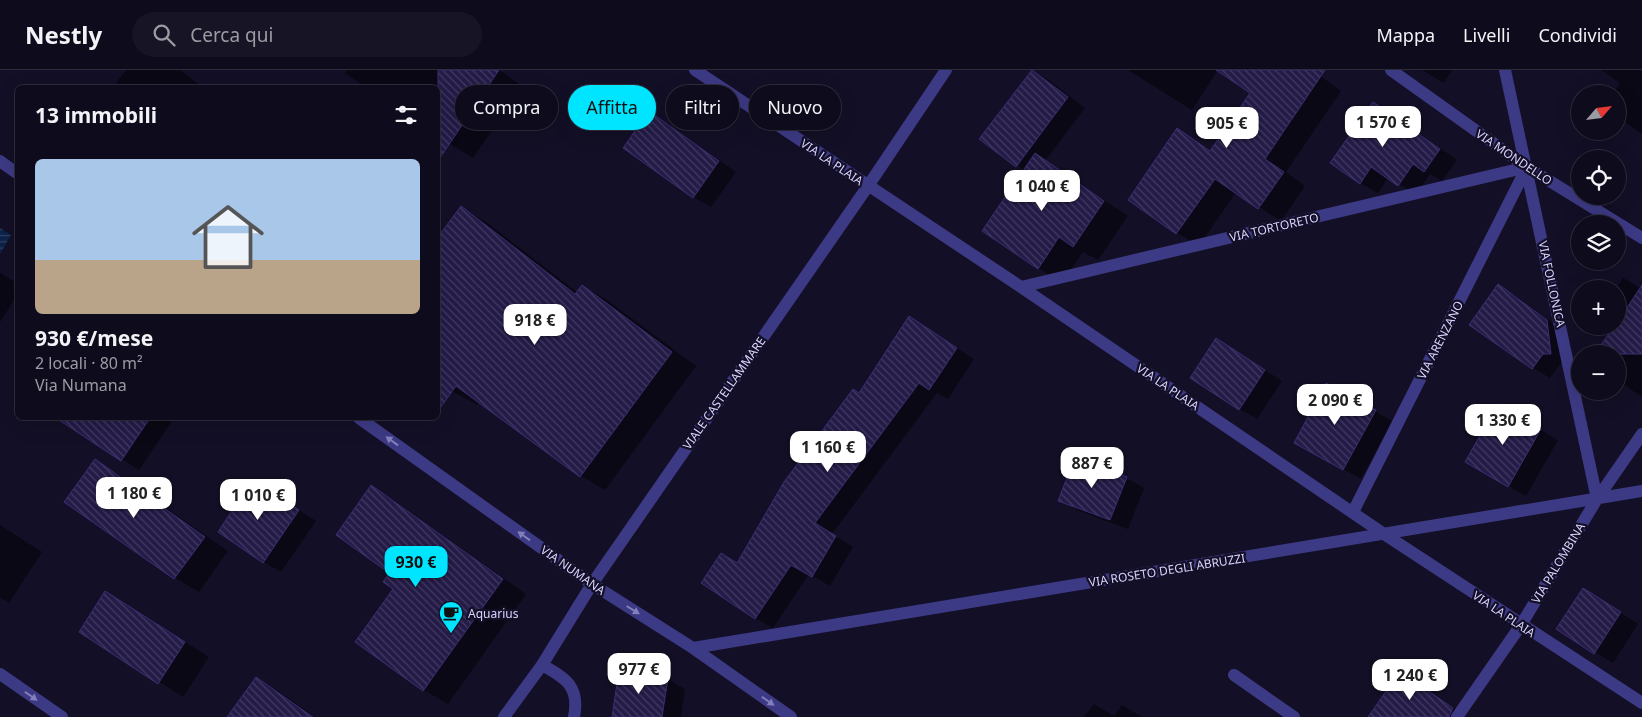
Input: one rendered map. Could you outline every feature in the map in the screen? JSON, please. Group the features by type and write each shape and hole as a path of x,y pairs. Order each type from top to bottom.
{"street":[{"name":"VIA LA PLAIA","path":"696,70 1021,287 1384,534 1642,703"},
{"name":"VIALE CASTELLAMMARE","path":"504,717 542,665 592,584 868,186 946,70"},
{"name":"VIA MONDELLO","path":"1391,70 1527,168 1642,238"},
{"name":"VIA FOLLONICA","path":"1505,70 1597,499"},
{"path":"0,161 15,172"},
{"name":"VIA TORTORETO","path":"1021,287 1527,168"},
{"name":"VIA ARENZANO","path":"1353,512 1527,168"},
{"name":"VIA NUMANA","path":"361,420 592,584 693,648 791,717"},
{"name":"VIA PALOMBINA","path":"1457,717 1521,625 1597,499 1642,434"},
{"name":"VIA ROSETO DEGLI ABRUZZI","path":"693,648 1642,491"},
{"path":"542,665 562,676 573,690 575,702 574,717"},
{"path":"0,674 62,717"},
{"path":"1234,675 1294,717"}],"water":[{"path":"0,228 11,235 0,254"}],"building":[{"path":"438,70 499,70 489,85 455,85 455,130 459,130 440,158 440,85 438,85"},
{"path":"1032,70 1068,97 1016,167 979,139"},
{"path":"1216,70 1325,70 1265,159 1284,172 1258,209 1215,179 1176,234 1128,200 1177,128 1210,151 1250,93"},
{"path":"1373,102 1440,149 1424,172 1413,164 1398,186 1371,167 1360,184 1330,163"},
{"path":"656,116 666,123 666,130 676,130 719,161 693,198 623,148 636,130 656,130"},
{"path":"1035,153 1104,201 1073,247 1059,237 1038,269 982,231"},
{"path":"461,206 575,294 582,285 672,352 580,477 456,386 440,408 440,234"},
{"path":"1498,284 1547,320 1551,354 1543,354 1532,369 1469,325"},
{"path":"1642,285 1642,354 1626,354 1626,345 1601,345 1608,335 1626,335 1626,309"},
{"path":"909,316 957,348 929,390 919,383 815,523 836,536 812,577 791,565 755,619 701,583 721,553 737,563 784,482 853,389 859,393"},
{"path":"1216,338 1265,370 1239,410 1190,378"},
{"path":"1326,383 1376,410 1343,470 1294,443"},
{"path":"1498,404 1541,429 1508,487 1465,462"},
{"path":"59,420 149,420 121,461"},
{"path":"1075,457 1127,477 1110,520 1058,501"},
{"path":"95,459 205,537 174,579 64,502"},
{"path":"253,479 299,510 263,563 218,532"},
{"path":"371,485 503,579 423,691 355,642 393,589 383,582 389,573 336,535"},
{"path":"1583,588 1621,612 1594,654 1556,629"},
{"path":"105,591 185,642 158,684 79,632"},
{"path":"619,670 668,678 662,717 612,717"},
{"path":"1400,671 1453,708 1449,717 1368,717"},
{"path":"256,677 313,717 227,717"}],"place":[{"name":"Aquarius","path":"451,634"}]}
